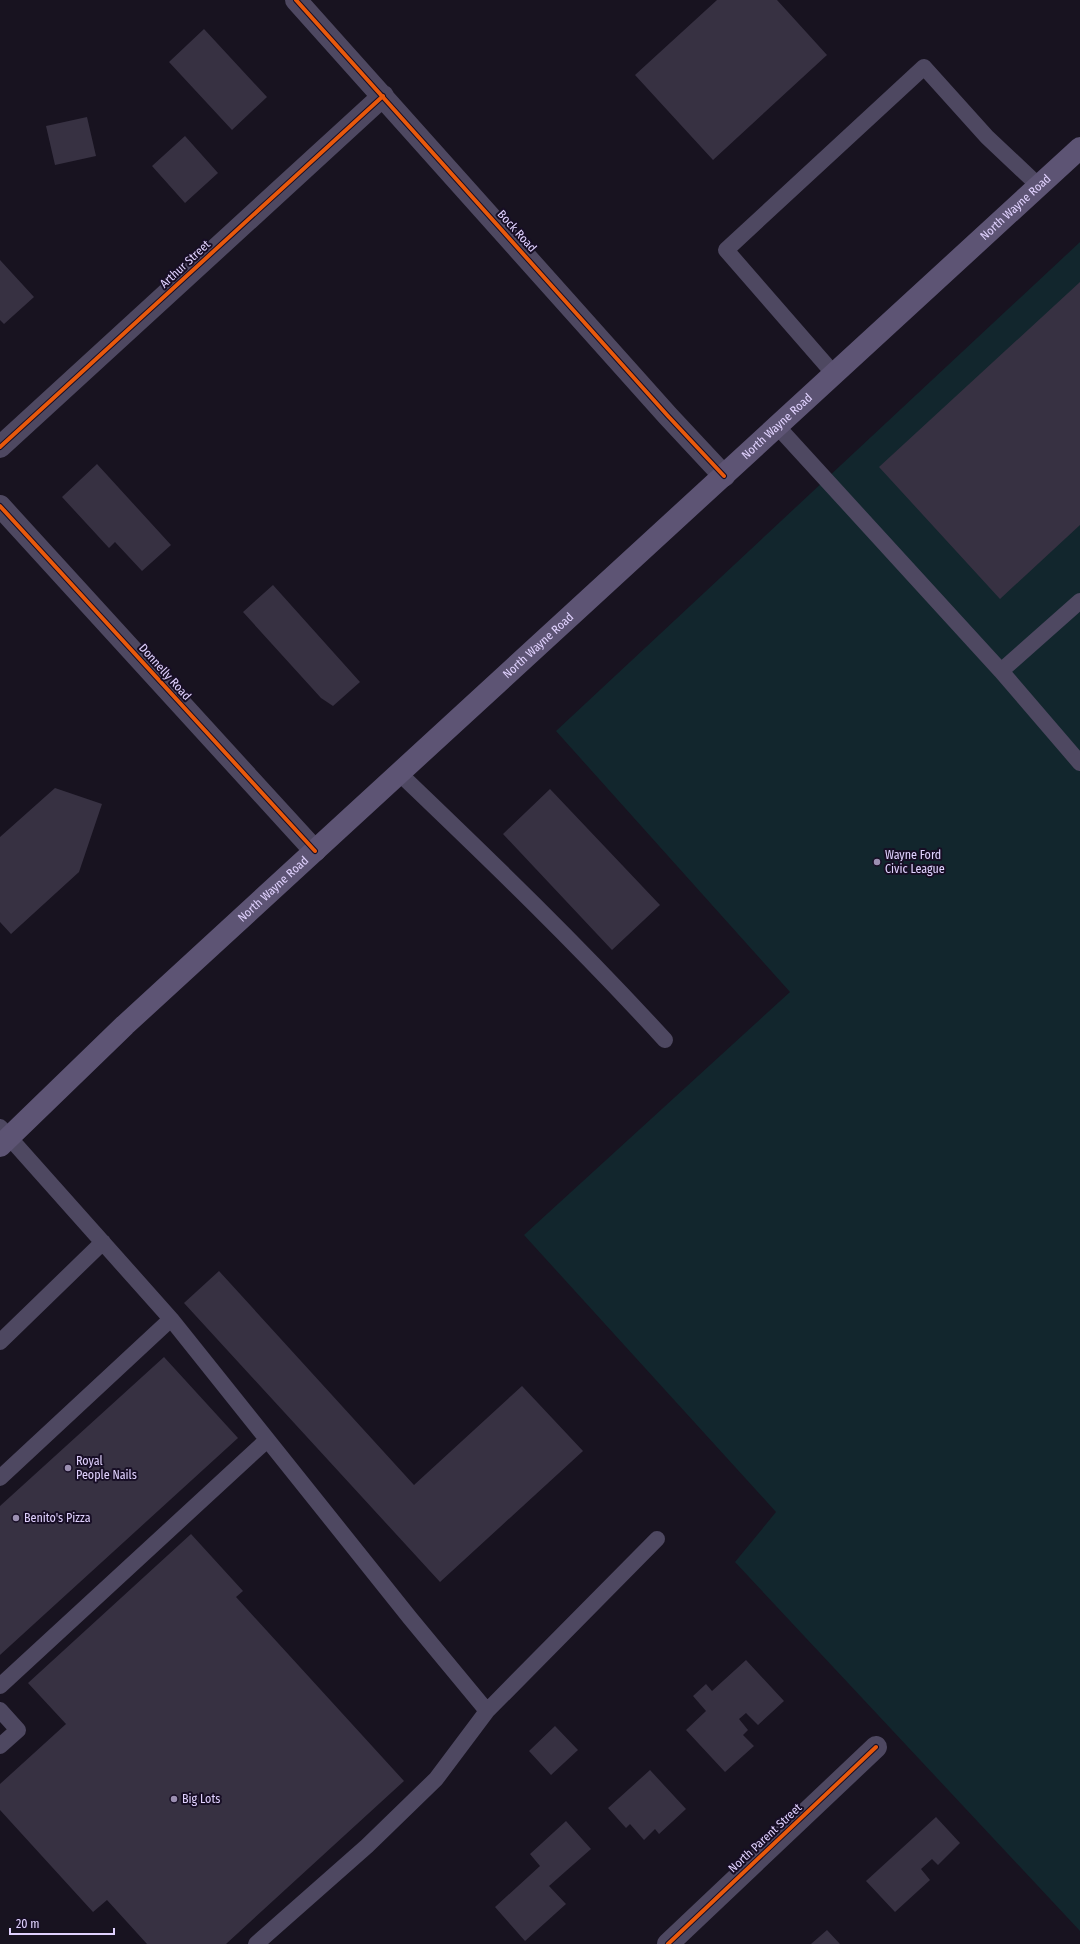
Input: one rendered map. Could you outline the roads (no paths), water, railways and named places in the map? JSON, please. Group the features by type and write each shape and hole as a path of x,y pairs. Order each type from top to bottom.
{"main road":[{"name":"North Wayne Road","path":"3,1137 1039,186 1078,154"}],"street":[{"name":"Bock Road","path":"296,0 668,416 724,476"},
{"name":"Arthur Street","path":"0,447 383,96"},
{"name":"Donnelly Road","path":"0,506 315,851"},
{"name":"North Parent Street","path":"668,1944 876,1747"}],"lane":[{"path":"834,374 726,250 924,67 987,137 1039,186"},
{"path":"777,426 1001,671 1080,764"},
{"path":"1001,671 1080,601"},
{"path":"400,774 507,876 608,977 665,1040"},
{"path":"3,1137 103,1242 170,1319 410,1618 487,1711"},
{"path":"0,1342 103,1242"},
{"path":"0,1478 170,1319"},
{"path":"0,1686 267,1440"},
{"path":"256,1944 367,1846 436,1778 487,1711 657,1539"},
{"path":"0,1710 18,1730 0,1746"}],"place":[{"name":"Wayne Ford Civic League","path":"877,862"},
{"name":"Royal People Nails","path":"68,1468"},
{"name":"Benito's Pizza","path":"16,1518"},
{"name":"Big Lots","path":"174,1799"}]}
